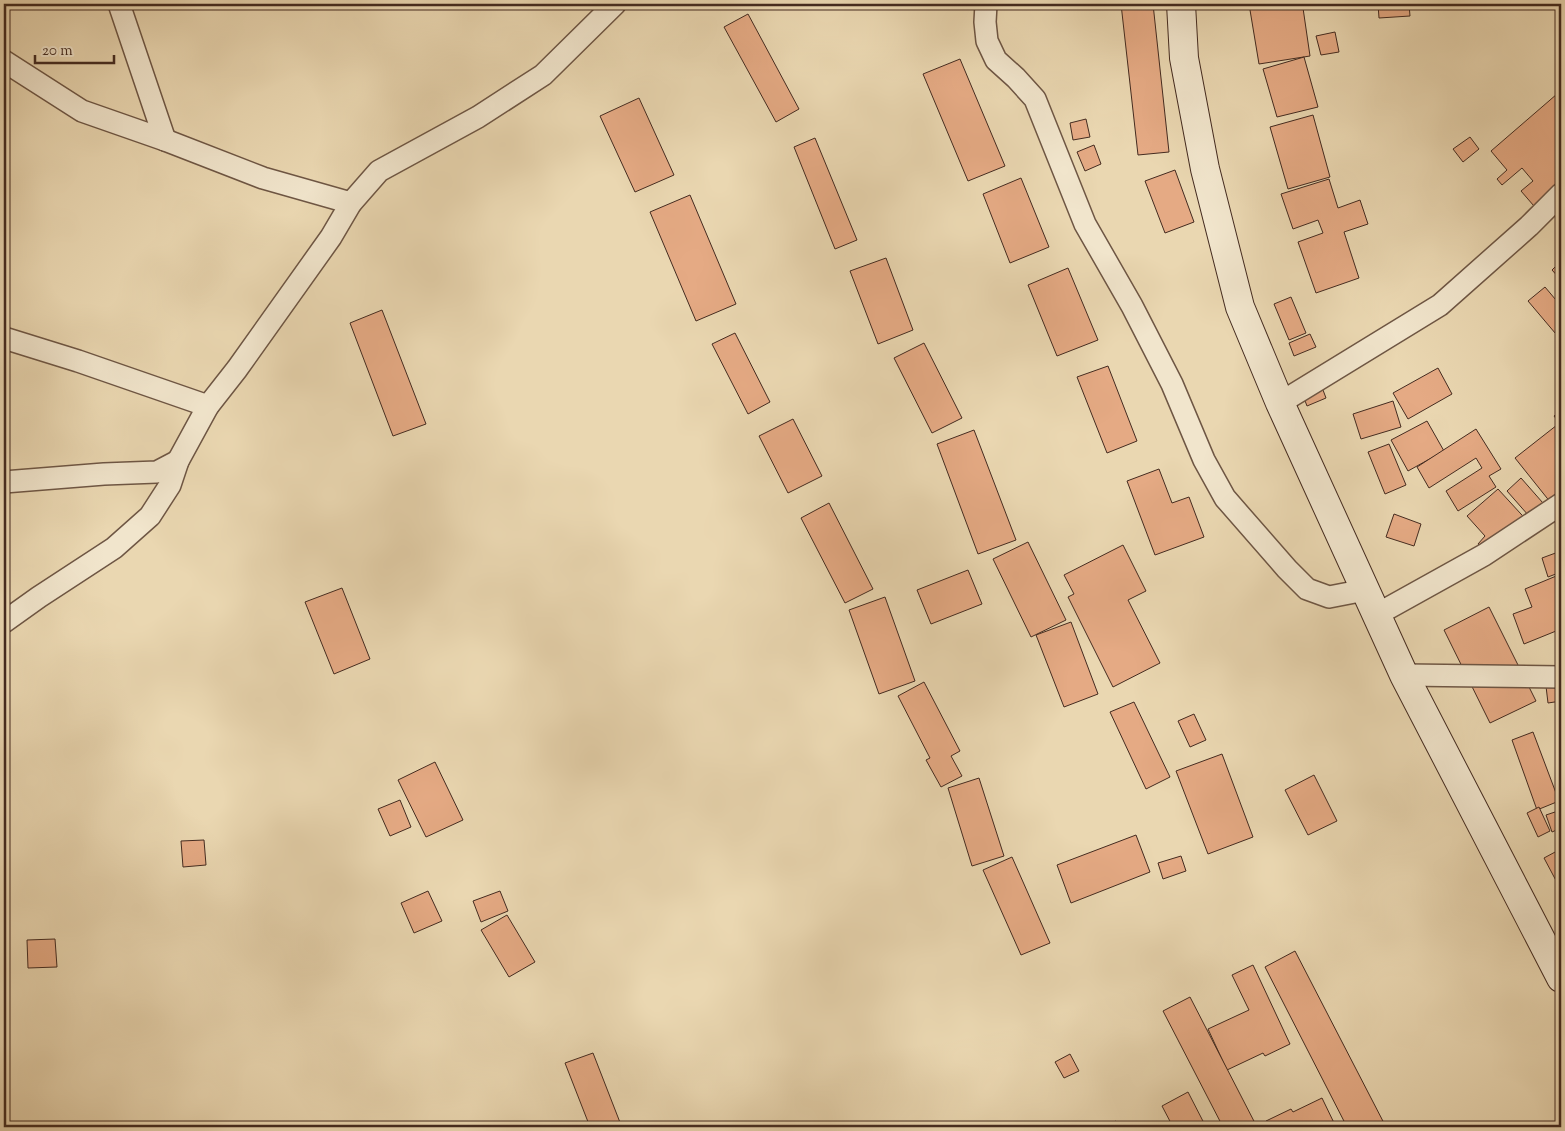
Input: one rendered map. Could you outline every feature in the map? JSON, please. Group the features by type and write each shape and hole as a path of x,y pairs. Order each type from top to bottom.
{"main road":[{"path":"1180,4 1184,58 1205,169 1240,307 1280,403 1404,675 1561,978"}],"street":[{"path":"119,4 166,140"},
{"path":"4,622 114,548 150,516 170,485 178,461 208,406 237,369 326,245 351,203 379,171 478,117 543,75 615,4"},
{"path":"986,4 987,42 996,60 1035,99 1085,224 1132,306 1172,384 1204,460 1225,498 1307,590 1329,597 1365,590"},
{"path":"4,61 82,110 263,178 351,203"},
{"path":"1280,403 1440,305 1529,226 1561,194"},
{"path":"4,338 78,361 208,406"},
{"path":"4,482 157,472 178,461"},
{"path":"1376,615 1484,555 1561,504"},
{"path":"1404,675 1561,677"}],"building":[{"path":"1121,4 1153,4 1169,152 1138,155"},
{"path":"1249,4 1295,4 1296,9 1303,8 1310,56 1259,64"},
{"path":"1378,4 1409,4 1410,16 1379,18"},
{"path":"748,14 799,109 776,122 724,27"},
{"path":"1335,32 1339,52 1321,55 1316,36"},
{"path":"1304,57 1318,107 1277,117 1263,69"},
{"path":"960,59 1005,166 968,181 923,74"},
{"path":"1557,94 1561,100 1561,195 1540,213 1521,191 1533,181 1522,168 1502,185 1497,179 1507,170 1491,151"},
{"path":"639,98 674,175 635,192 600,116"},
{"path":"1313,115 1330,177 1288,189 1270,127"},
{"path":"1086,119 1090,137 1073,140 1070,123"},
{"path":"1470,137 1479,149 1463,162 1453,149"},
{"path":"815,138 857,240 835,249 794,147"},
{"path":"1094,145 1101,164 1085,171 1077,152"},
{"path":"1175,170 1194,222 1165,233 1145,181"},
{"path":"1021,178 1049,247 1010,263 983,194"},
{"path":"1329,179 1338,208 1360,200 1368,224 1344,232 1359,278 1316,293 1298,242 1323,233 1318,220 1293,229 1281,194"},
{"path":"690,195 736,304 696,321 650,212"},
{"path":"886,258 913,330 878,344 850,271"},
{"path":"1561,261 1561,280 1552,270"},
{"path":"1068,268 1098,340 1057,356 1028,285"},
{"path":"1545,287 1561,306 1561,340 1528,301"},
{"path":"1291,297 1306,333 1289,340 1274,304"},
{"path":"382,310 426,424 393,436 350,323"},
{"path":"735,333 770,402 748,414 712,344"},
{"path":"1310,334 1316,347 1294,356 1289,343"},
{"path":"924,343 962,418 932,433 894,358"},
{"path":"1108,366 1137,441 1107,453 1077,377"},
{"path":"1438,368 1452,394 1408,419 1393,393"},
{"path":"1320,382 1326,398 1307,406 1301,390"},
{"path":"1393,401 1401,427 1361,439 1353,414"},
{"path":"1561,410 1561,425 1554,416"},
{"path":"793,419 822,476 788,493 759,436"},
{"path":"1427,421 1444,451 1408,471 1391,440"},
{"path":"1557,425 1561,430 1561,495 1551,503 1515,458"},
{"path":"1476,429 1501,469 1489,476 1496,487 1458,511 1446,491 1482,468 1476,458 1429,488 1417,467"},
{"path":"974,430 1016,540 978,554 937,444"},
{"path":"1389,444 1406,485 1385,494 1368,452"},
{"path":"1159,469 1172,503 1189,497 1204,537 1155,555 1127,481"},
{"path":"1521,478 1550,511 1536,524 1507,491"},
{"path":"1498,489 1532,526 1493,561 1478,544 1485,536 1467,516"},
{"path":"829,503 873,589 845,603 801,518"},
{"path":"1394,514 1421,524 1414,546 1386,537"},
{"path":"1028,542 1066,620 1031,637 993,559"},
{"path":"1123,545 1146,591 1128,600 1160,663 1113,687 1068,597 1074,594 1064,575"},
{"path":"1561,551 1561,572 1548,577 1542,558"},
{"path":"968,570 982,604 931,624 917,590"},
{"path":"1561,574 1561,629 1524,644 1513,614 1532,607 1525,589"},
{"path":"342,588 370,659 334,674 305,602"},
{"path":"885,597 915,681 879,694 849,610"},
{"path":"1489,607 1536,701 1490,723 1444,630"},
{"path":"1071,622 1098,694 1064,707 1036,635"},
{"path":"1561,676 1561,701 1548,703 1545,678"},
{"path":"924,682 960,751 951,756 962,776 941,787 926,760 930,758 898,696"},
{"path":"1134,702 1170,777 1146,789 1110,712"},
{"path":"1194,714 1206,740 1190,747 1178,721"},
{"path":"1533,732 1559,801 1537,810 1512,740"},
{"path":"1222,754 1253,837 1208,854 1176,771"},
{"path":"435,762 463,820 426,837 398,780"},
{"path":"1314,775 1337,821 1308,835 1285,790"},
{"path":"979,778 1004,856 972,866 948,788"},
{"path":"400,800 411,827 390,836 378,809"},
{"path":"1539,807 1550,831 1538,837 1527,813"},
{"path":"1561,810 1561,828 1552,832 1546,815"},
{"path":"1136,835 1150,872 1071,903 1057,865"},
{"path":"204,840 206,865 183,867 181,841"},
{"path":"1557,851 1561,860 1561,890 1544,858"},
{"path":"1181,856 1186,871 1163,879 1158,863"},
{"path":"1012,857 1050,943 1021,955 983,870"},
{"path":"428,891 442,921 414,933 401,903"},
{"path":"500,891 508,911 481,922 473,901"},
{"path":"507,915 535,962 509,977 481,930"},
{"path":"55,939 57,967 28,968 27,940"},
{"path":"1295,951 1386,1127 1347,1127 1265,967"},
{"path":"1253,965 1290,1044 1265,1056 1263,1053 1227,1070 1208,1029 1249,1010 1232,975"},
{"path":"1190,997 1257,1127 1223,1127 1163,1011"},
{"path":"593,1053 621,1125 616,1127 590,1127 565,1063"},
{"path":"1070,1054 1079,1071 1064,1078 1055,1062"},
{"path":"1188,1092 1206,1127 1173,1127 1162,1106"},
{"path":"1322,1098 1336,1127 1269,1127 1266,1121 1291,1109 1293,1112"},
{"path":"1116,1121 1119,1127 1104,1127"}]}
